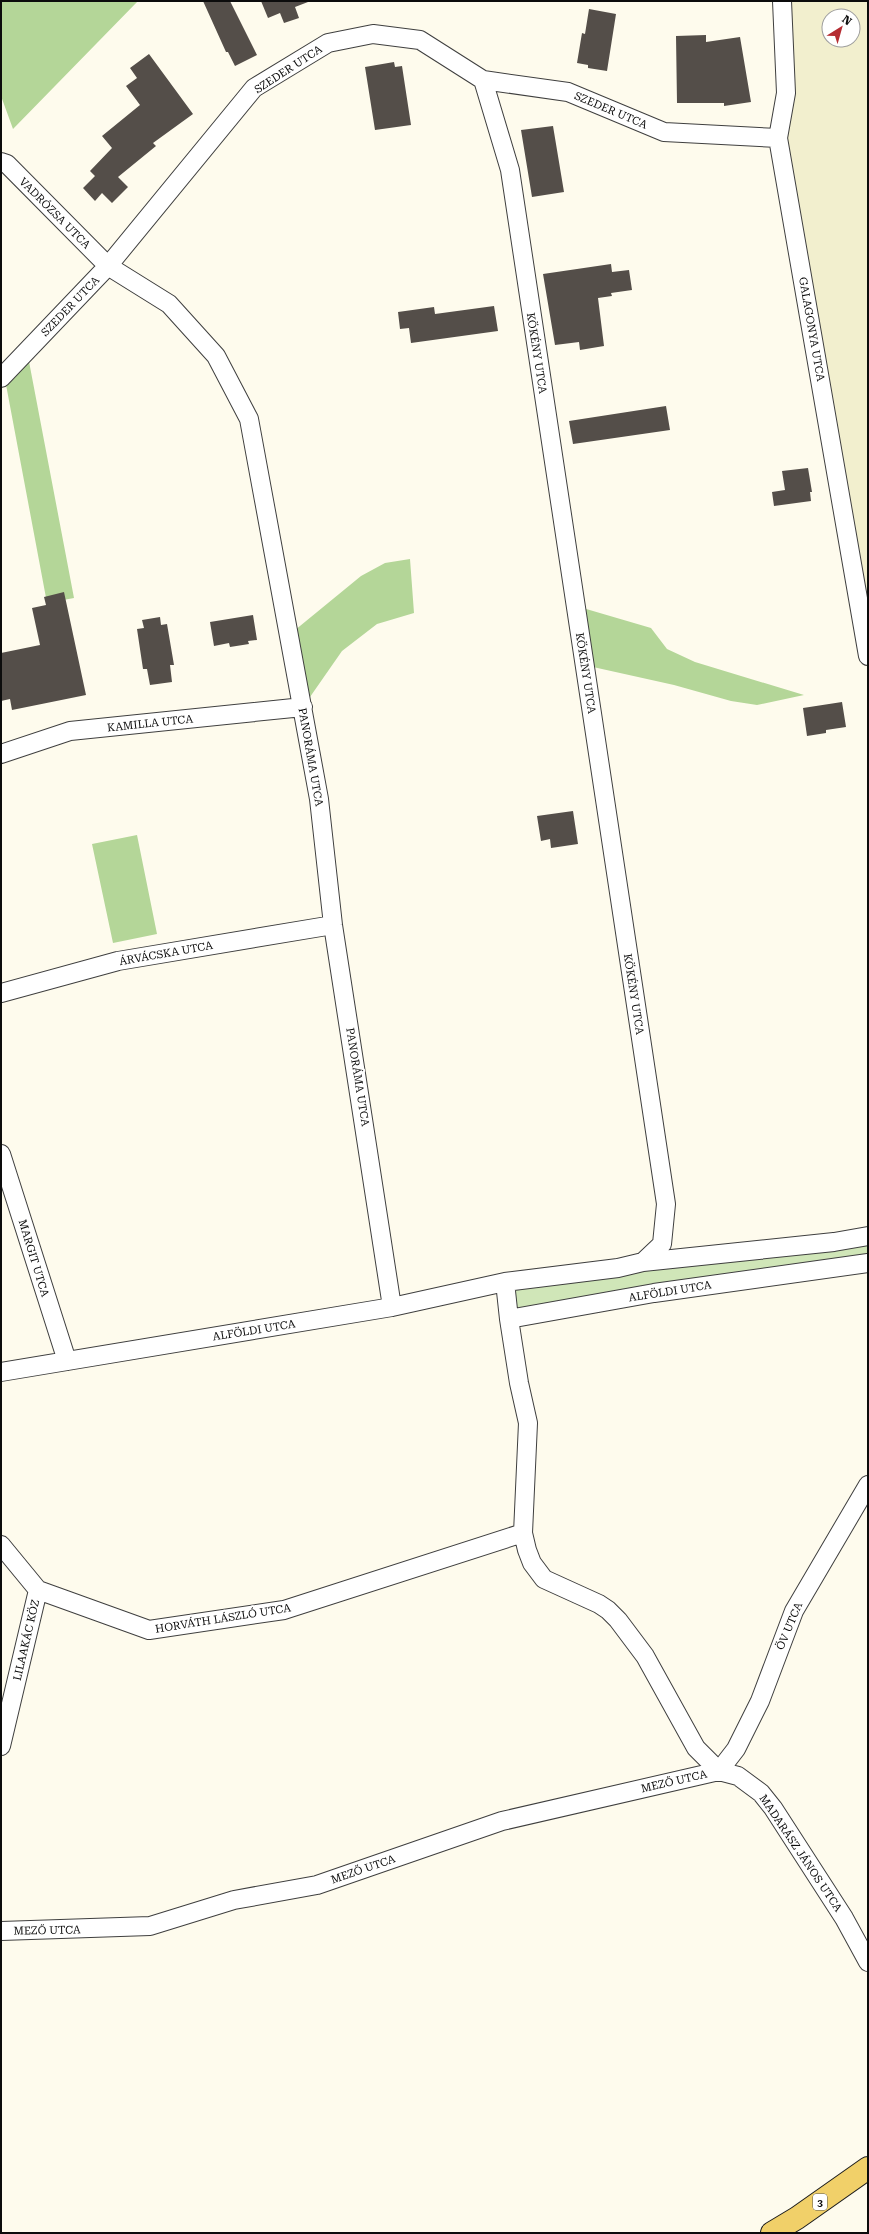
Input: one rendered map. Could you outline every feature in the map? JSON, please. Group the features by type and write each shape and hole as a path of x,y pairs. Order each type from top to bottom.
{"main road":[{"name":"3","path":"772,2233 797,2218 868,2168"}],"street":[{"name":"GALAGONYA UTCA","path":"782,1 786,93 778,138 868,656"},
{"name":"SZEDER UTCA","path":"1,378 108,266 254,88 328,43 373,34 420,40 483,80 568,92 664,132 778,138"},
{"name":"KÖKÉNY UTCA","path":"483,80 510,170 666,1204 662,1244 643,1262"},
{"name":"VADRÓZSA UTCA","path":"1,162 6,164 108,266"},
{"name":"PANORÁMA UTCA","path":"108,266 169,304 216,356 249,419 319,799 333,925 392,1307"},
{"name":"KAMILLA UTCA","path":"1,754 70,731 303,708"},
{"name":"ÁRVÁCSKA UTCA","path":"1,993 118,961 333,925"},
{"name":"MARGIT UTCA","path":"1,1154 68,1361"},
{"name":"ALFÖLDI UTCA","path":"1,1372 392,1307 505,1282 618,1268 643,1262 834,1242 868,1236"},
{"name":"ALFÖLDI UTCA","path":"509,1318 654,1293 868,1263"},
{"path":"505,1282 518,1383 528,1423 523,1533 526,1550 532,1563 544,1579 598,1604 608,1610 618,1620 645,1656 696,1748 718,1771"},
{"name":"ÖV UTCA","path":"718,1771 736,1749 760,1701 794,1611 868,1485"},
{"name":"HORVÁTH LÁSZLÓ UTCA","path":"38,1590 149,1630 284,1610 523,1533"},
{"name":"LILAAKÁC KÖZ","path":"1,1545 38,1590 1,1746"},
{"name":"MEZŐ UTCA","path":"1,1931 150,1926 234,1900 317,1885 502,1821 718,1771"},
{"name":"MADARÁSZ JÁNOS UTCA","path":"718,1771 738,1776 751,1784 773,1808 844,1918 868,1962"}],"shaded area":[{"path":"782,1 868,1 868,656 778,138"}],"green space":[{"path":"1,1 138,1 13,129 1,96"},
{"path":"27,351 74,598 47,603 4,374"},
{"path":"410,559 414,613 377,624 342,651 303,707 289,635 361,576 385,563"},
{"path":"576,606 651,628 667,649 695,662 804,695 757,705 731,701 674,685 584,665"},
{"path":"137,835 157,934 113,943 92,844"},
{"path":"868,1236 868,1263 509,1319 505,1282"}],"building":[{"path":"203,1 230,1 257,55 235,66 228,52 226,52"},
{"path":"261,1 308,2 295,7 299,18 284,23 280,13 268,18"},
{"path":"589,9 616,14 607,71 588,68 588,65 577,63 582,33 585,34"},
{"path":"706,35 706,42 740,37 751,102 724,106 724,103 677,103 676,36"},
{"path":"149,54 193,114 153,143 156,146 118,177 128,187 112,203 102,193 95,201 83,188 95,176 90,171 112,148 102,136 140,105 126,86 137,78 130,68"},
{"path":"394,62 395,67 402,66 411,125 375,130 365,67"},
{"path":"553,126 564,192 532,197 521,130"},
{"path":"611,264 612,272 629,270 632,290 611,293 612,296 598,298 604,346 580,350 579,342 555,345 543,274"},
{"path":"494,306 498,331 411,343 409,328 400,329 398,312 434,307 435,314"},
{"path":"666,406 670,430 573,444 569,421"},
{"path":"808,468 812,492 810,492 811,501 774,506 772,492 785,490 782,471"},
{"path":"64,592 86,695 12,710 10,699 1,701 1,653 40,645 32,608 46,605 44,597"},
{"path":"253,615 257,640 248,641 249,644 230,647 229,643 214,646 210,622"},
{"path":"160,617 161,625 167,624 174,665 170,665 172,682 150,685 147,669 143,669 137,629 144,628 142,620"},
{"path":"842,702 846,727 826,730 826,733 807,736 803,708"},
{"path":"573,811 578,844 551,848 550,839 541,841 537,816"}]}
